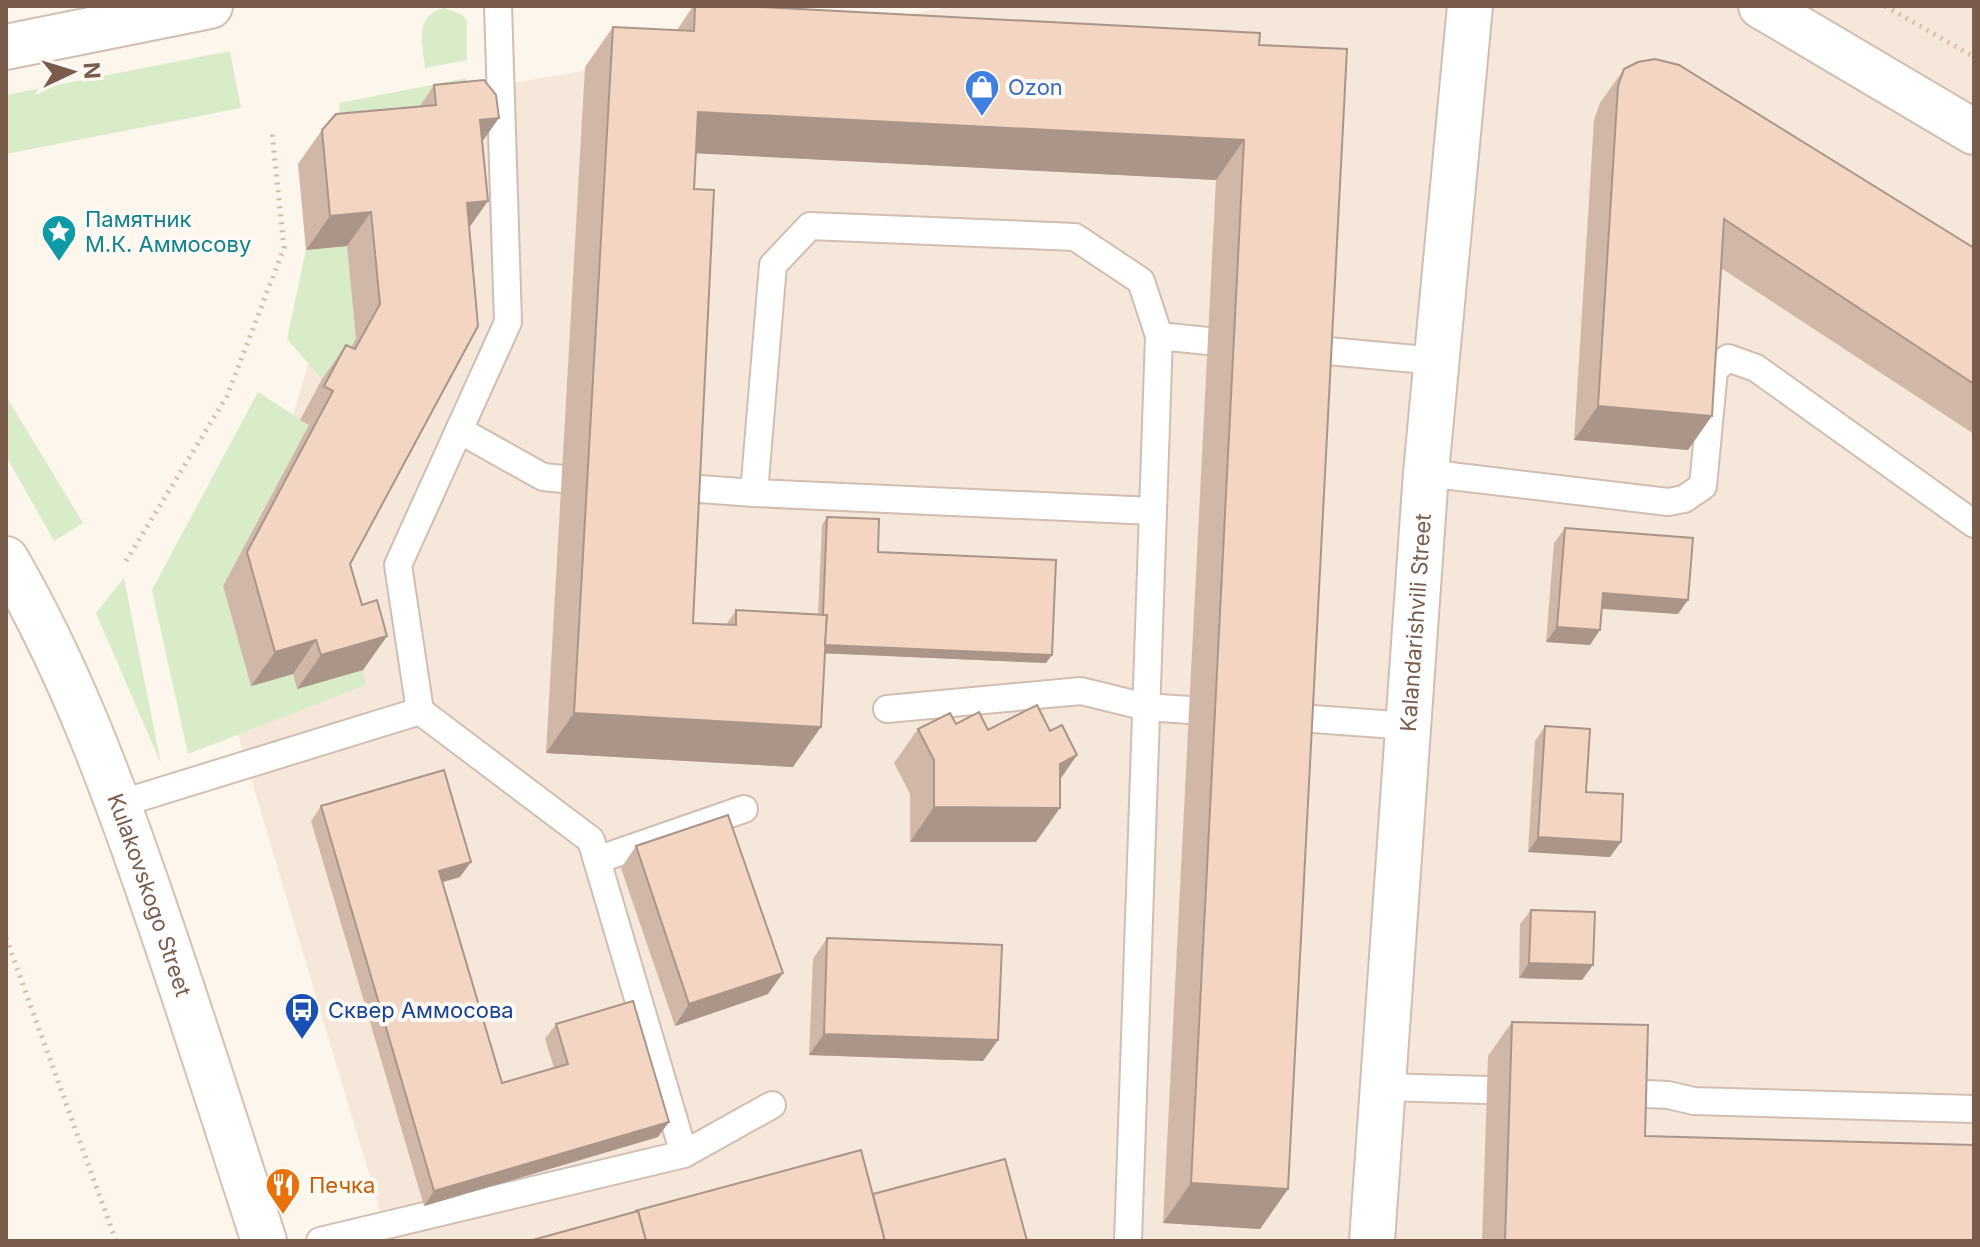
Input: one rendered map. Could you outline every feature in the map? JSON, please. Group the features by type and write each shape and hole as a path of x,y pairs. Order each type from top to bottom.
{"street":[{"path":"6,47 210,6"},
{"name":"Kalandarishvili Street","path":"1372,1241 1426,473 1470,6"},
{"path":"1761,6 1974,132"},
{"name":"Kulakovskogo Street","path":"6,559 38,613 119,804 197,1031 264,1241"}],"lane":[{"path":"498,6 508,322 398,565 420,711 591,840 684,1154"},
{"path":"754,493 773,265 810,226 1075,237 1141,281 1159,336 1128,1241"},
{"path":"1159,336 1208,341"},
{"path":"1306,349 1437,361"},
{"path":"1426,473 1668,502 1684,499 1703,486 1714,370 1728,358 1756,368 1974,524"},
{"path":"459,430 543,477 563,479"},
{"path":"673,487 1153,511"},
{"path":"887,709 1081,691 1146,707 1189,710"},
{"path":"119,804 420,711"},
{"path":"1286,717 1409,726"},
{"path":"597,860 744,809"},
{"path":"1383,1087 1487,1090"},
{"path":"1624,1093 1668,1095 1694,1101 1974,1109"},
{"path":"320,1241 684,1154 772,1105"}],"path":[{"path":"1885,6 1974,57"},
{"path":"126,561 227,396 284,248 272,132"},
{"path":"6,938 116,1241"}],"shaded area":[{"path":"957,6 1974,6 1974,1241 389,1241 218,668 385,105"}],"green space":[{"path":"444,8 461,14 467,20 467,60 425,68 424,24 434,12"},
{"path":"230,51 241,108 6,154 6,95"},
{"path":"467,78 467,113 342,146 339,103"},
{"path":"347,246 356,339 331,384 322,379 287,339 306,250"},
{"path":"258,392 309,425 223,586 251,686 293,674 297,689 363,670 366,685 188,754 152,590"},
{"path":"6,396 83,523 54,541 6,456"},
{"path":"124,578 161,764 96,613"}],"building":[{"path":"695,6 1260,33 1259,45 1347,49 1288,1189 1191,1183 1244,140 698,112 694,189 714,190 693,623 736,625 736,610 827,615 821,727 574,713 613,27 694,31"},
{"path":"1655,59 1679,65 1974,248 1974,384 1724,219 1712,416 1598,406 1618,86 1624,69"},
{"path":"484,80 496,95 499,118 480,120 488,201 467,203 478,326 350,564 362,605 377,600 387,636 321,655 316,640 275,652 247,552 333,391 324,386 346,345 355,349 380,304 371,212 330,216 322,130 336,114 436,105 434,85"},
{"path":"827,517 879,519 878,552 1056,560 1052,655 825,645 827,615 823,615"},
{"path":"1565,528 1693,538 1688,600 1603,593 1600,630 1557,627"},
{"path":"1037,705 1050,731 1062,725 1077,755 1060,764 1060,808 934,807 934,760 918,729 950,713 956,724 979,712 988,730"},
{"path":"1545,726 1590,729 1586,792 1623,794 1621,842 1538,837"},
{"path":"444,770 471,862 439,871 502,1083 568,1064 556,1024 633,1001 669,1122 434,1191 321,806"},
{"path":"728,815 783,973 689,1004 636,846"},
{"path":"1531,910 1595,912 1593,965 1529,963"},
{"path":"827,938 1002,945 998,1040 824,1034"},
{"path":"1512,1022 1648,1025 1645,1136 1974,1145 1974,1241 1505,1241"},
{"path":"861,1150 885,1241 646,1241 638,1211 635,1211"},
{"path":"1005,1159 1027,1241 885,1241 873,1194"},
{"path":"638,1211 646,1241 529,1241"}],"place":[{"name":"Ozon","path":"982,118"},
{"name":"Памятник М.К. Аммосову","path":"59,263"},
{"name":"Сквер Аммосова","path":"302,1041"},
{"name":"Печка","path":"283,1216"}]}
